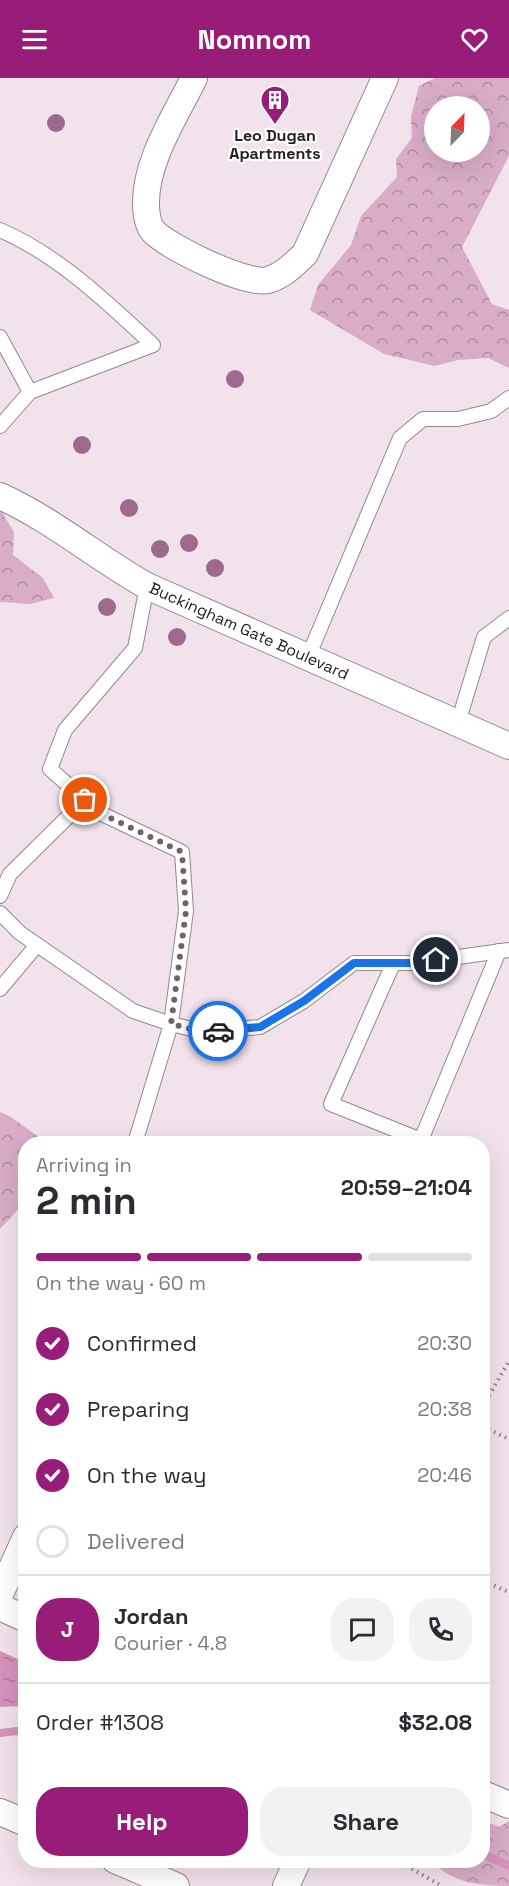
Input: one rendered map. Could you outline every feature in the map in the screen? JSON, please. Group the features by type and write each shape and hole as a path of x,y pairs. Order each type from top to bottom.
{"street":[{"path":"194,78 157,154 148,183 146,207 151,229 168,245 201,261 238,275 267,281 288,271 305,254 385,78"},
{"name":"Buckingham Gate Boulevard","path":"0,496 47,519 111,566 147,586 509,746"},
{"path":"0,1594 18,1555"},
{"path":"0,1607 18,1615"},
{"path":"490,1797 509,1806"},
{"path":"0,1812 18,1820"},
{"path":"133,1868 176,1886"},
{"path":"286,1886 294,1868"}],"lane":[{"path":"0,230 27,242 107,302 153,345 30,392 0,426"},
{"path":"0,337 30,392"},
{"path":"308,657 400,438 423,419 458,419 491,411 509,398"},
{"path":"137,1136 171,1024 186,911 182,852 100,813 50,768 65,730 135,648 147,586"},
{"path":"458,723 484,637 509,618"},
{"path":"0,896 10,874 85,800"},
{"path":"0,913 20,933 134,1011 171,1024 204,1032 260,1027 304,1001 354,963 415,963 504,951"},
{"path":"0,989 37,945"},
{"path":"423,1136 504,951"},
{"path":"393,964 331,1104 411,1136"}],"path":[{"path":"490,1394 509,1361"},
{"path":"490,1430 509,1439"},
{"path":"490,1584 509,1592"},
{"path":"410,1868 442,1886"}],"green space":[{"path":"435,78 509,78 509,156 462,247 492,304 509,310 509,368 488,358 458,360 435,366 384,354 310,310 318,285 351,245 361,216 397,177 396,159 412,138 411,116 419,86"},
{"path":"0,509 14,532 13,555 43,578 54,598 30,604 0,602"},
{"path":"0,1112 37,1136 18,1136 18,1210 0,1229"},
{"path":"509,1821 509,1886 477,1884 448,1874 439,1868 490,1868 490,1823 499,1827"}],"water":[{"path":"0,1651 18,1659 18,1706 0,1707"}],"waterway":[{"path":"0,1733 18,1731"},
{"path":"490,1857 509,1866"}],"way so far":[{"path":"85,800 100,813 182,852 186,911 171,1024 204,1032 218,1031"}],"place":[{"name":"Leo Dugan Apartments","path":"275,126"}],"route":[{"path":"218,1031 260,1027 304,1001 354,963 415,963 436,960"}]}
